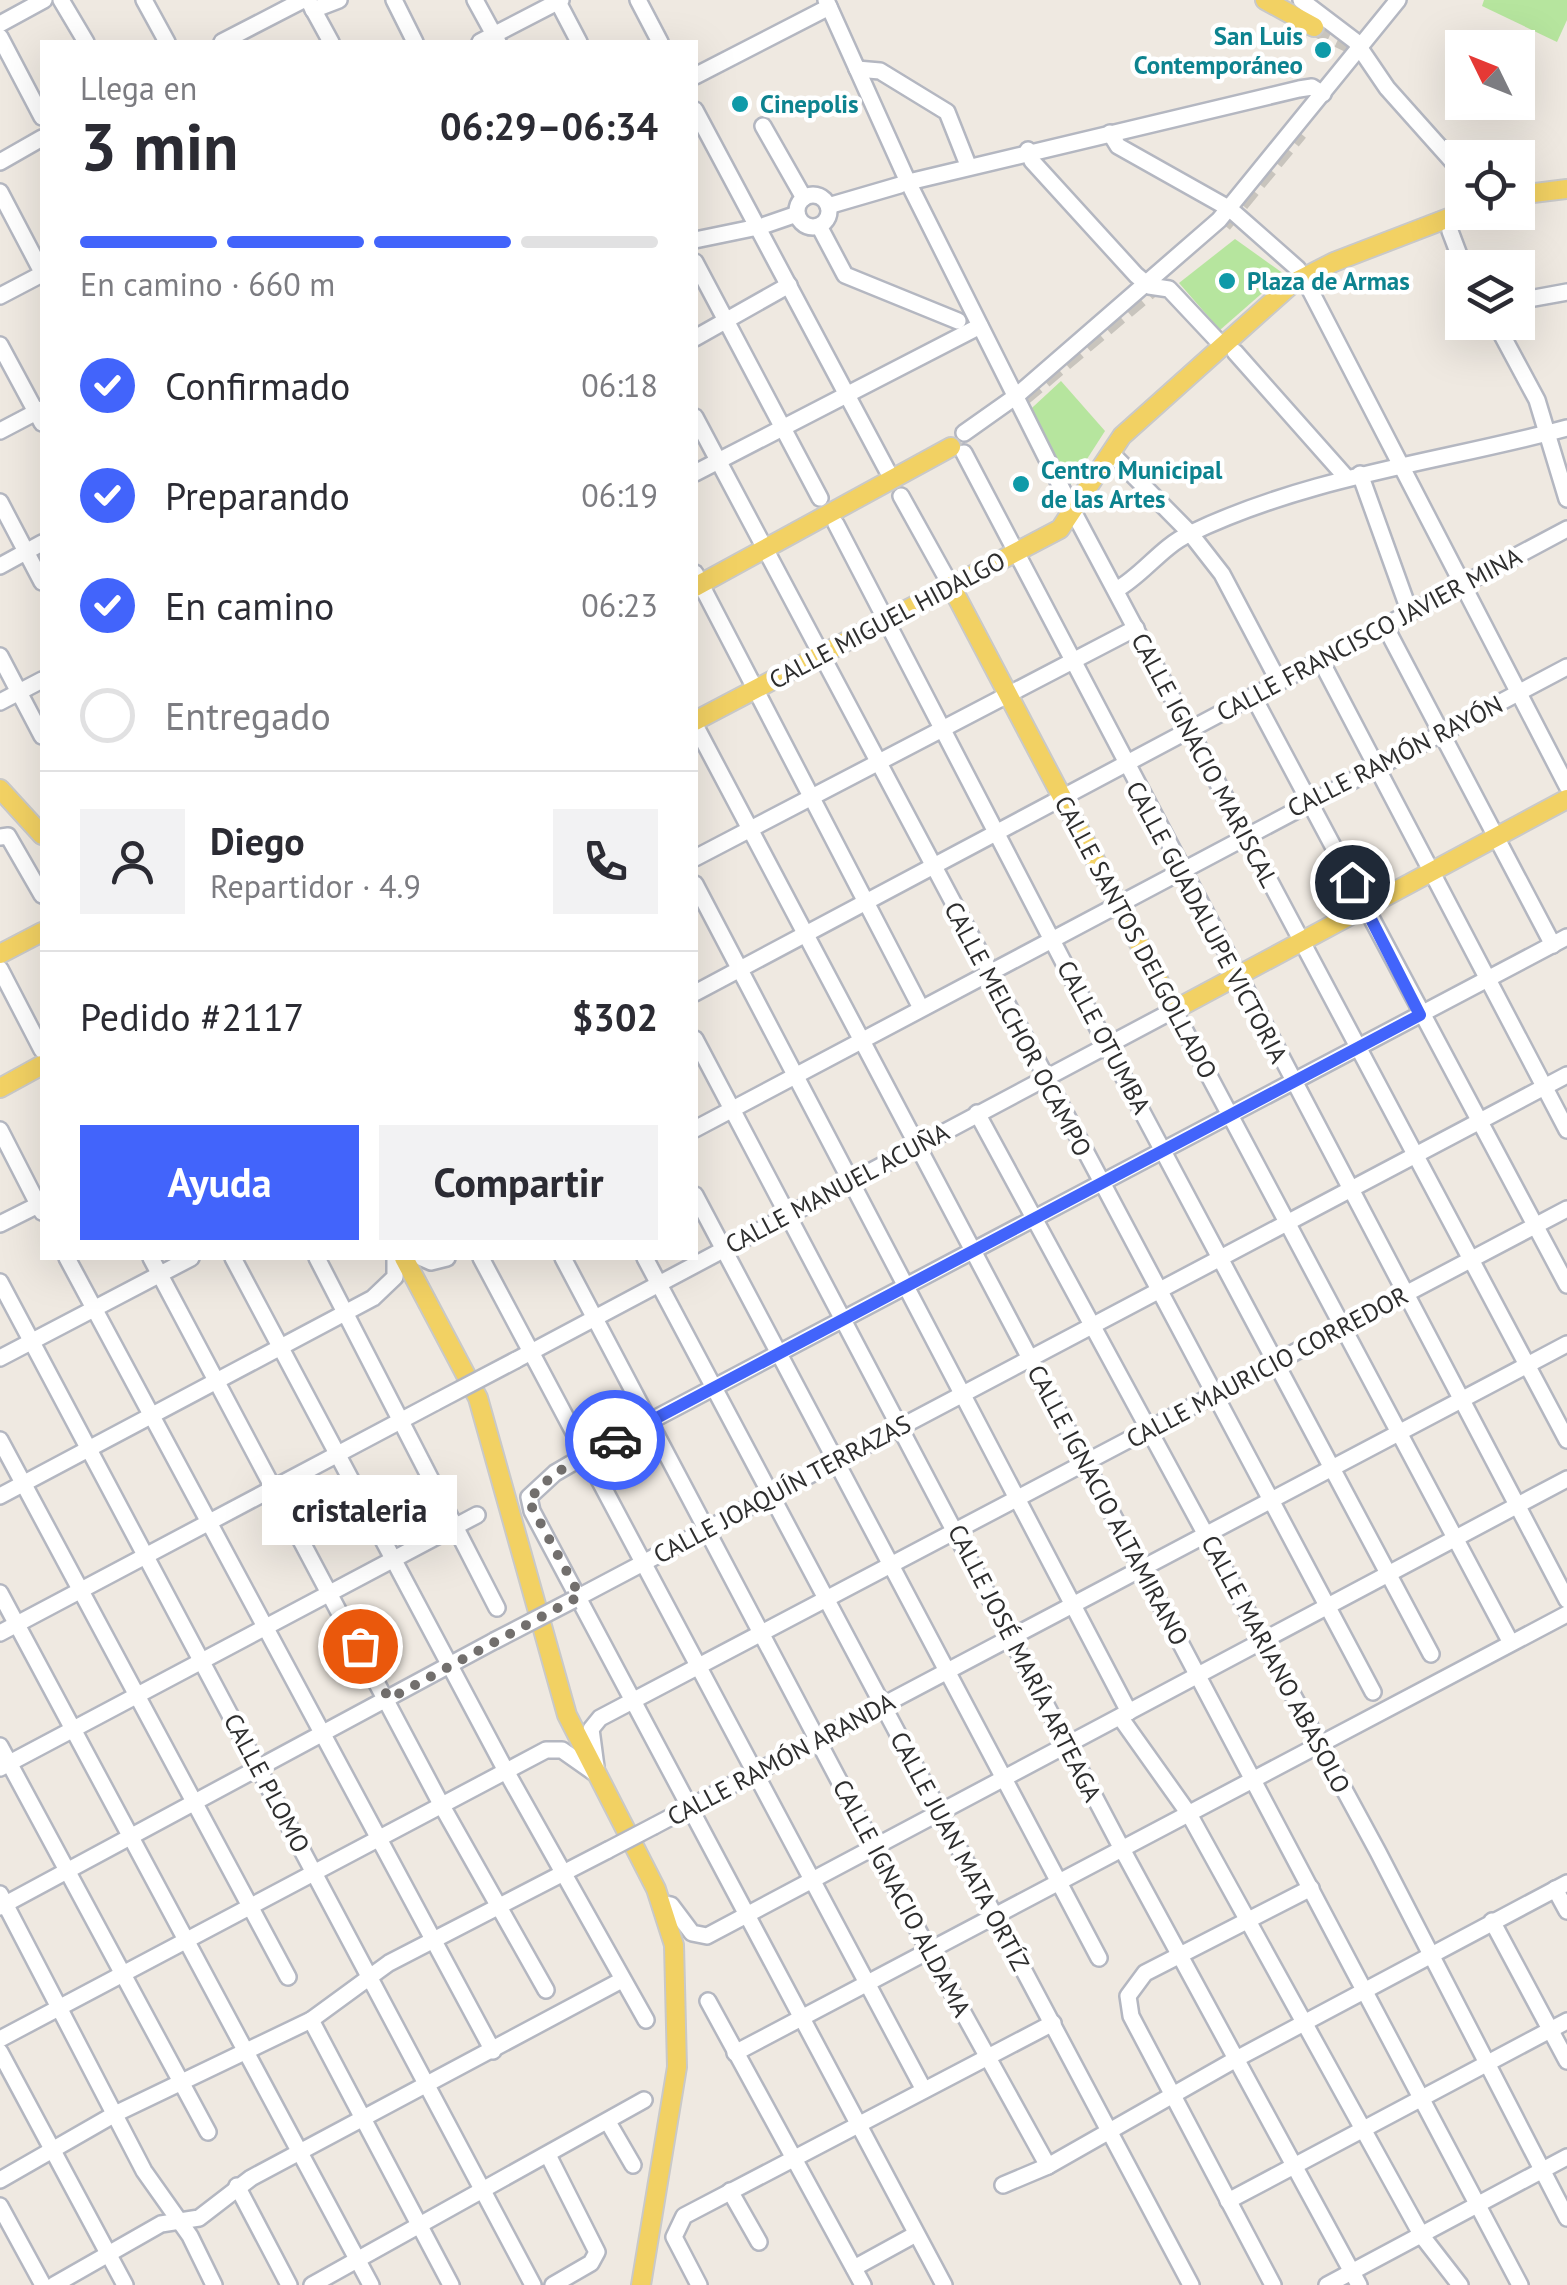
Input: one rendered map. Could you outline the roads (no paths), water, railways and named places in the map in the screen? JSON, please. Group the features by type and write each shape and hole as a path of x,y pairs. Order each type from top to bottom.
{"main road":[{"path":"1265,0 1314,26"},
{"path":"1535,193 1567,189"},
{"path":"1074,513 1079,497 1122,436 1293,283 1334,262 1445,219"},
{"path":"698,581 766,550 958,450"},
{"name":"CALLE MIGUEL HIDALGO","path":"698,722 1060,530 1074,513"},
{"name":"CALLE SANTOS DELGOLLADO","path":"951,586 1174,1010"},
{"path":"0,790 40,834"},
{"name":"CALLE MANUEL ACUÑA","path":"1174,1010 1566,799"},
{"path":"0,954 40,933"},
{"path":"0,1088 40,1066"},
{"path":"405,1260 478,1398 567,1716 662,1903 676,1960 676,2067 641,2285"}],"street":[{"path":"0,24 44,0"},
{"path":"60,0 85,40"},
{"path":"144,0 166,40"},
{"path":"247,36 308,3 339,0"},
{"path":"394,0 413,40"},
{"path":"475,0 491,40 559,1 578,40"},
{"path":"638,0 659,40"},
{"path":"1302,0 1360,48 1386,88 1445,153"},
{"path":"964,433 1014,397 1230,209 1398,0"},
{"path":"308,3 330,40"},
{"path":"698,74 827,4 980,326 698,471"},
{"path":"0,37 40,113"},
{"path":"857,69 880,71 946,112 968,165"},
{"path":"828,206 1028,150 1299,89 1312,87 1323,94"},
{"path":"698,115 761,226 887,470"},
{"path":"764,126 804,198"},
{"path":"1110,133 1118,146 1230,209 1303,277 1520,692 1566,799"},
{"path":"0,162 40,139"},
{"path":"1028,150 1032,161 1145,284 1169,289 1216,339"},
{"path":"0,192 40,269"},
{"path":"797,214 808,226 818,226 827,218 828,206 821,197 804,198"},
{"path":"698,239 797,214 804,198"},
{"path":"818,226 845,275 958,321"},
{"path":"1450,232 1457,250"},
{"path":"698,268 820,498"},
{"path":"0,296 40,274"},
{"path":"698,336 789,285"},
{"path":"1535,297 1567,292"},
{"name":"CALLE IGNACIO MARISCAL","path":"980,326 1188,730 1567,1440"},
{"path":"1506,340 1524,371 1548,433 1567,499"},
{"path":"0,344 40,413"},
{"path":"1235,352 1352,475 1410,613"},
{"path":"0,431 40,415"},
{"name":"CALLE MELCHOR OCAMPO","path":"698,423 1372,1692"},
{"path":"1116,590 1190,533 1352,475 1567,428"},
{"name":"CALLE GUADALUPE VICTORIA","path":"958,450 1018,552 1124,764 1567,1600"},
{"path":"1116,458 1190,533 1222,574 1279,682"},
{"name":"CALLE SANTOS DELGOLLADO","path":"901,496 951,586"},
{"path":"0,502 40,578"},
{"name":"CALLE OTUMBA","path":"836,524 1107,1046 1431,1654"},
{"name":"CALLE FRANCISCO JAVIER MINA","path":"698,990 1567,529"},
{"path":"0,566 40,544"},
{"path":"698,583 921,1008"},
{"path":"944,2285 576,1598 529,1504 531,1493 586,1455 1560,941 1498,838 1385,626"},
{"path":"698,856 1136,628"},
{"path":"0,656 40,732"},
{"path":"1321,661 1567,1130"},
{"name":"CALLE RAMÓN RAYÓN","path":"698,1127 1051,937 1567,667"},
{"path":"0,702 40,681"},
{"path":"1253,696 1567,1285"},
{"name":"CALLE IGNACIO ALTAMIRANO","path":"698,730 802,934 1255,1779 1520,2285"},
{"path":"4,836 40,892"},
{"path":"698,890 1018,1499 1124,1714 1189,1814 1366,2128 1422,2236 1460,2285"},
{"path":"0,969 40,1046"},
{"name":"CALLE SANTOS DELGOLLADO","path":"1174,1010 1511,1644"},
{"name":"CALLE MANUEL ACUÑA","path":"0,1633 1174,1010"},
{"name":"CALLE JOSÉ MARÍA ARTEAGA","path":"698,1045 1122,1849 1355,2278"},
{"name":"CALLE JOAQUÍN TERRAZAS","path":"2,1902 1567,1075"},
{"name":"CALLE MARIANO ABASOLO","path":"978,1113 1320,1744 1567,2218"},
{"path":"0,1130 40,1204"},
{"path":"698,1200 1098,1958"},
{"path":"0,1224 40,1206"},
{"name":"CALLE MAURICIO CORREDOR","path":"596,1774 591,1734 596,1722 1567,1209"},
{"path":"68,1260 493,2051"},
{"path":"152,1260 389,1699 442,1806 546,1990"},
{"path":"0,1358 187,1260"},
{"path":"234,1260 506,1771 620,1981 646,2020"},
{"path":"318,1260 497,1608"},
{"path":"0,1496 346,1313 392,1283 397,1272 395,1260"},
{"path":"481,1260 924,2090"},
{"name":"CALLE IGNACIO ALDAMA","path":"564,1260 928,1951 1048,2166"},
{"name":"CALLE JUAN MATA ORTÍZ","path":"646,1260 1192,2285"},
{"name":"CALLE PLOMO","path":"0,1282 533,2285"},
{"name":"CALLE RAMÓN ARANDA","path":"0,2180 180,2080 310,2020 368,1976 1567,1344"},
{"path":"0,1440 288,1977"},
{"path":"662,1903 672,1905 692,1933 707,1936 1567,1479"},
{"path":"5,1766 477,1516"},
{"path":"0,1593 371,2285"},
{"path":"734,2053 1567,1614"},
{"path":"0,1746 5,1766 208,2132"},
{"path":"0,2040 546,1750 562,1750 596,1774"},
{"path":"1003,2185 1048,2166 1238,2058 1561,1886 1567,1911"},
{"path":"1273,2285 1131,2016 1130,1988 1145,1973 1311,1888"},
{"path":"2,1902 144,2171 178,2219 214,2285"},
{"path":"1492,1920 1567,2061"},
{"path":"54,2285 161,2224 199,2218 237,2186 620,1981"},
{"path":"708,2002 863,2285"},
{"path":"310,2020 451,2285"},
{"path":"1228,2201 1567,2021"},
{"path":"698,2285 676,2243 674,2230 684,2216 1053,2023"},
{"path":"0,2052 126,2285"},
{"path":"312,2285 482,2194 644,2100"},
{"path":"608,2122 633,2165"},
{"path":"548,2157 596,2258 553,2285"},
{"path":"1326,2285 1355,2278 1478,2204 1567,2157"},
{"path":"237,2186 289,2285"},
{"path":"730,2192 759,2242"},
{"path":"0,2206 43,2285"},
{"path":"854,2268 916,2234"}],"tunnel":[{"path":"1314,27 1352,45 1368,40"},
{"path":"1223,224 1299,132"},
{"path":"1023,397 1152,288"}],"place":[{"name":"San Luis Contemporáneo","path":"1323,50"},
{"name":"Cinepolis","path":"740,104"},
{"name":"Plaza de Armas","path":"1227,281"},
{"name":"Centro Municipal de las Artes","path":"1021,484"},
{"name":"cristaleria","path":"360,1646"}]}
